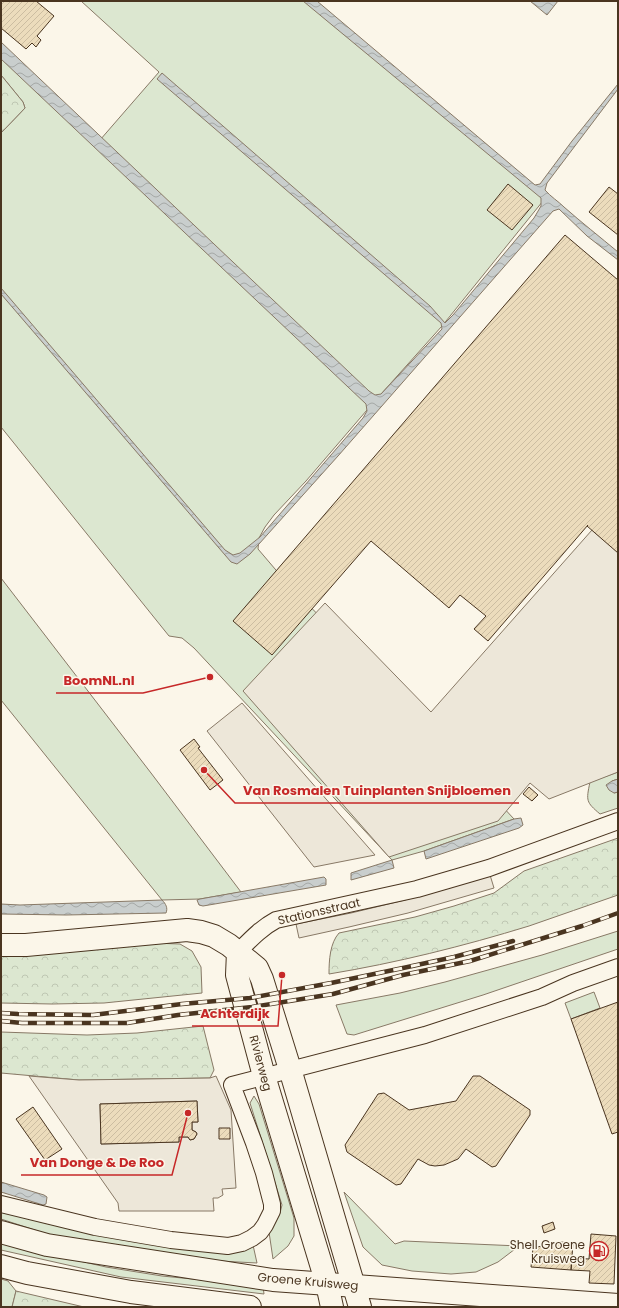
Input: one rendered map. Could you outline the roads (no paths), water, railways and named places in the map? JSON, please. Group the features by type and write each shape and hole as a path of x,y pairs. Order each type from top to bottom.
{"street":[{"name":"Stationsstraat","path":"238,952 264,928 276,920 417,888 489,868 618,821"},
{"path":"1,946 187,930 214,936 238,952"},
{"name":"Rivierweg","path":"238,952 257,968 262,979 360,1307"},
{"name":"Rivierweg","path":"238,952 237,974 264,1076 327,1284 332,1307"},
{"path":"1,1204 95,1227 171,1240 228,1246 252,1238 260,1232 272,1211 272,1204 270,1192 256,1150 232,1085 425,1035 542,997 573,983 618,966"},
{"name":"Groene Kruisweg","path":"1,1232 47,1245 273,1280 618,1305"},
{"path":"1,1266 27,1273 131,1292 250,1307"}],"water":[{"path":"303,1 317,1 535,185 540,184 572,141 618,84 618,89 547,183 545,190 618,252 618,260 587,236 559,209 553,211 338,456 250,554 237,564 231,562 1,294 1,288 225,550 233,555 240,553 260,537 363,418 367,411 366,404 1,59 1,42 369,391 375,395 381,394 442,329 441,323 157,79 162,73 430,306 445,323 534,218 541,206 541,198"},
{"path":"530,1 558,1 547,15"},
{"path":"618,779 618,792 614,793 609,790 606,785"},
{"path":"521,818 523,825 519,828 426,859 424,851 514,819"},
{"path":"392,860 394,868 351,880 351,873"},
{"path":"324,877 326,879 326,885 203,906 199,905 197,900 200,899"},
{"path":"162,900 167,909 166,913 66,915 1,914 1,904 20,905"},
{"path":"1,1182 44,1195 47,1197 46,1204 43,1205 1,1192"}],"railway":[{"path":"1,1021 22,1023 127,1023 178,1015 252,1007 333,994 403,975 470,961 582,926 618,913"},
{"path":"1,1013 93,1015 182,1004 250,998 331,983 454,957 513,941"}],"place":[{"name":"BoomNL.nl","path":"210,677"},
{"name":"Van Rosmalen Tuinplanten Snijbloemen","path":"204,770"},
{"name":"Achterdijk","path":"282,975"},
{"name":"Van Donge & De Roo","path":"188,1113"},
{"name":"Shell Groene Kruisweg","path":"599,1251"}]}
